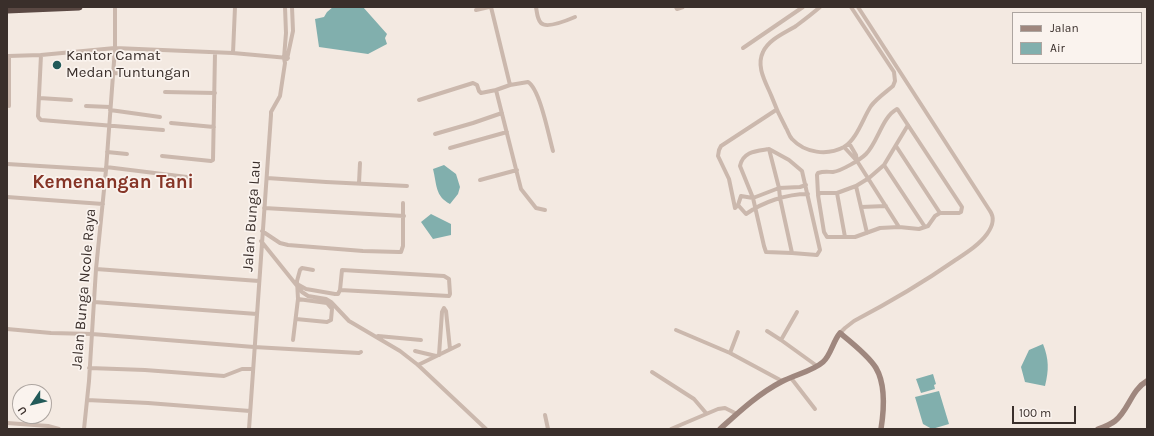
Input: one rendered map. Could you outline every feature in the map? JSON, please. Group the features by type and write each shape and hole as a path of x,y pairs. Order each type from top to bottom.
{"highway":[{"path":"7,10 80,7"}],"street":[{"name":"Jalan Bunga Ncole Raya","path":"84,429 90,368 96,269 106,168 108,125 115,48 116,7"},
{"path":"233,53 235,7"},
{"path":"285,7 286,58"},
{"path":"286,58 293,31 292,7"},
{"path":"476,10 490,7 510,85"},
{"path":"536,7 538,19 541,23 546,25 575,18"},
{"path":"676,7 677,9 683,7"},
{"path":"743,48 803,7"},
{"path":"820,7 796,26 770,42 763,51 760,64 776,110 791,138 806,149 822,153 844,147 849,143 857,132 872,104 893,86 895,77 894,72 851,7"},
{"path":"720,429 760,395 824,361 829,354 836,337 845,328 854,321 920,285 974,248 987,234 991,226 993,218 990,211 858,7"},
{"path":"8,106 8,56 41,55 115,48 233,53 286,58"},
{"path":"162,156 213,160 215,53"},
{"path":"41,55 38,116 41,120 163,130"},
{"name":"Jalan Bunga Lau","path":"249,429 271,112 280,96 286,58"},
{"path":"113,73 150,75"},
{"path":"419,100 473,83 477,85 480,93 528,82 532,84 541,106 553,151"},
{"path":"496,90 523,192 536,208 545,210"},
{"path":"165,92 215,93"},
{"path":"39,98 71,100"},
{"path":"86,106 160,117"},
{"path":"896,109 908,125 962,207 962,210 959,213 940,213 935,216 928,226 919,229 899,227 880,228 855,237 827,237 824,232 818,195 818,173 822,171 834,172 857,161 865,155 889,114 896,109"},
{"path":"738,205 735,208 729,179 718,156 719,150 721,146 776,110"},
{"path":"435,134 502,113"},
{"path":"171,123 214,127"},
{"path":"818,194 837,193 856,186 868,178 884,165 908,125"},
{"path":"450,148 507,132"},
{"path":"849,143 856,155 857,161"},
{"path":"896,146 940,213"},
{"path":"844,147 857,161 899,227"},
{"path":"769,149 779,188 792,253"},
{"path":"769,149 789,160 802,171 820,250 817,255 766,252 753,198 740,166 740,162 749,152 769,149"},
{"path":"107,152 127,154"},
{"path":"358,183 360,163"},
{"path":"7,164 106,168 187,176"},
{"path":"884,165 925,227"},
{"path":"480,180 517,170"},
{"path":"267,178 407,186"},
{"path":"738,205 741,196 753,198 779,188 800,187 806,185"},
{"path":"856,186 867,232"},
{"path":"837,193 846,237"},
{"path":"738,205 746,214 755,208 780,198 808,194"},
{"path":"7,197 103,204"},
{"path":"262,231 280,243 288,245 363,251 399,252 402,250 403,246 403,203"},
{"path":"861,207 886,206"},
{"path":"264,208 404,216"},
{"path":"262,241 302,292 308,296 326,299 331,302 349,321 400,351 418,365 486,429"},
{"path":"96,269 259,281"},
{"path":"294,340 300,270 313,270"},
{"path":"298,286 312,291 338,294 340,290 342,270 444,276 449,279 450,294 449,296 340,290"},
{"path":"296,319 329,321 332,312 332,309 327,302 298,299"},
{"path":"94,302 257,314"},
{"path":"438,355 442,312 444,308 446,311 450,349"},
{"path":"781,340 797,312"},
{"path":"7,329 254,347 361,352"},
{"path":"676,330 730,353 782,382"},
{"path":"730,353 738,332"},
{"path":"767,332 781,340 817,366"},
{"path":"840,333 873,363 878,372 882,382 882,417 880,429"},
{"path":"375,336 421,340"},
{"path":"418,365 459,346"},
{"path":"415,351 438,355"},
{"path":"90,368 145,370 224,376 242,369 252,369"},
{"path":"652,372 694,399 706,413"},
{"path":"791,378 815,409"},
{"path":"1098,429 1116,421 1137,390 1147,381"},
{"path":"87,400 250,411"},
{"path":"671,429 706,413 723,408 729,409 737,414"},
{"path":"546,415 548,429"},
{"path":"7,423 48,426 59,429"}],"water":[{"path":"333,7 363,7 387,34 385,38 387,44 368,54 319,47 315,19 324,17"},
{"path":"444,165 456,174 460,187 458,194 450,204 445,201 437,190 433,169"},
{"path":"431,214 451,224 451,235 433,239 421,222"},
{"path":"1043,344 1048,365 1045,386 1025,382 1021,367 1029,350"},
{"path":"933,374 936,384 934,385 935,389 921,393 916,379"},
{"path":"939,391 949,424 932,429 923,424 915,397"}],"place":[{"name":"Kantor Camat Medan Tuntungan","path":"57,65"}],"district":[{"name":"Kemenangan Tani","path":"113,183"}]}
